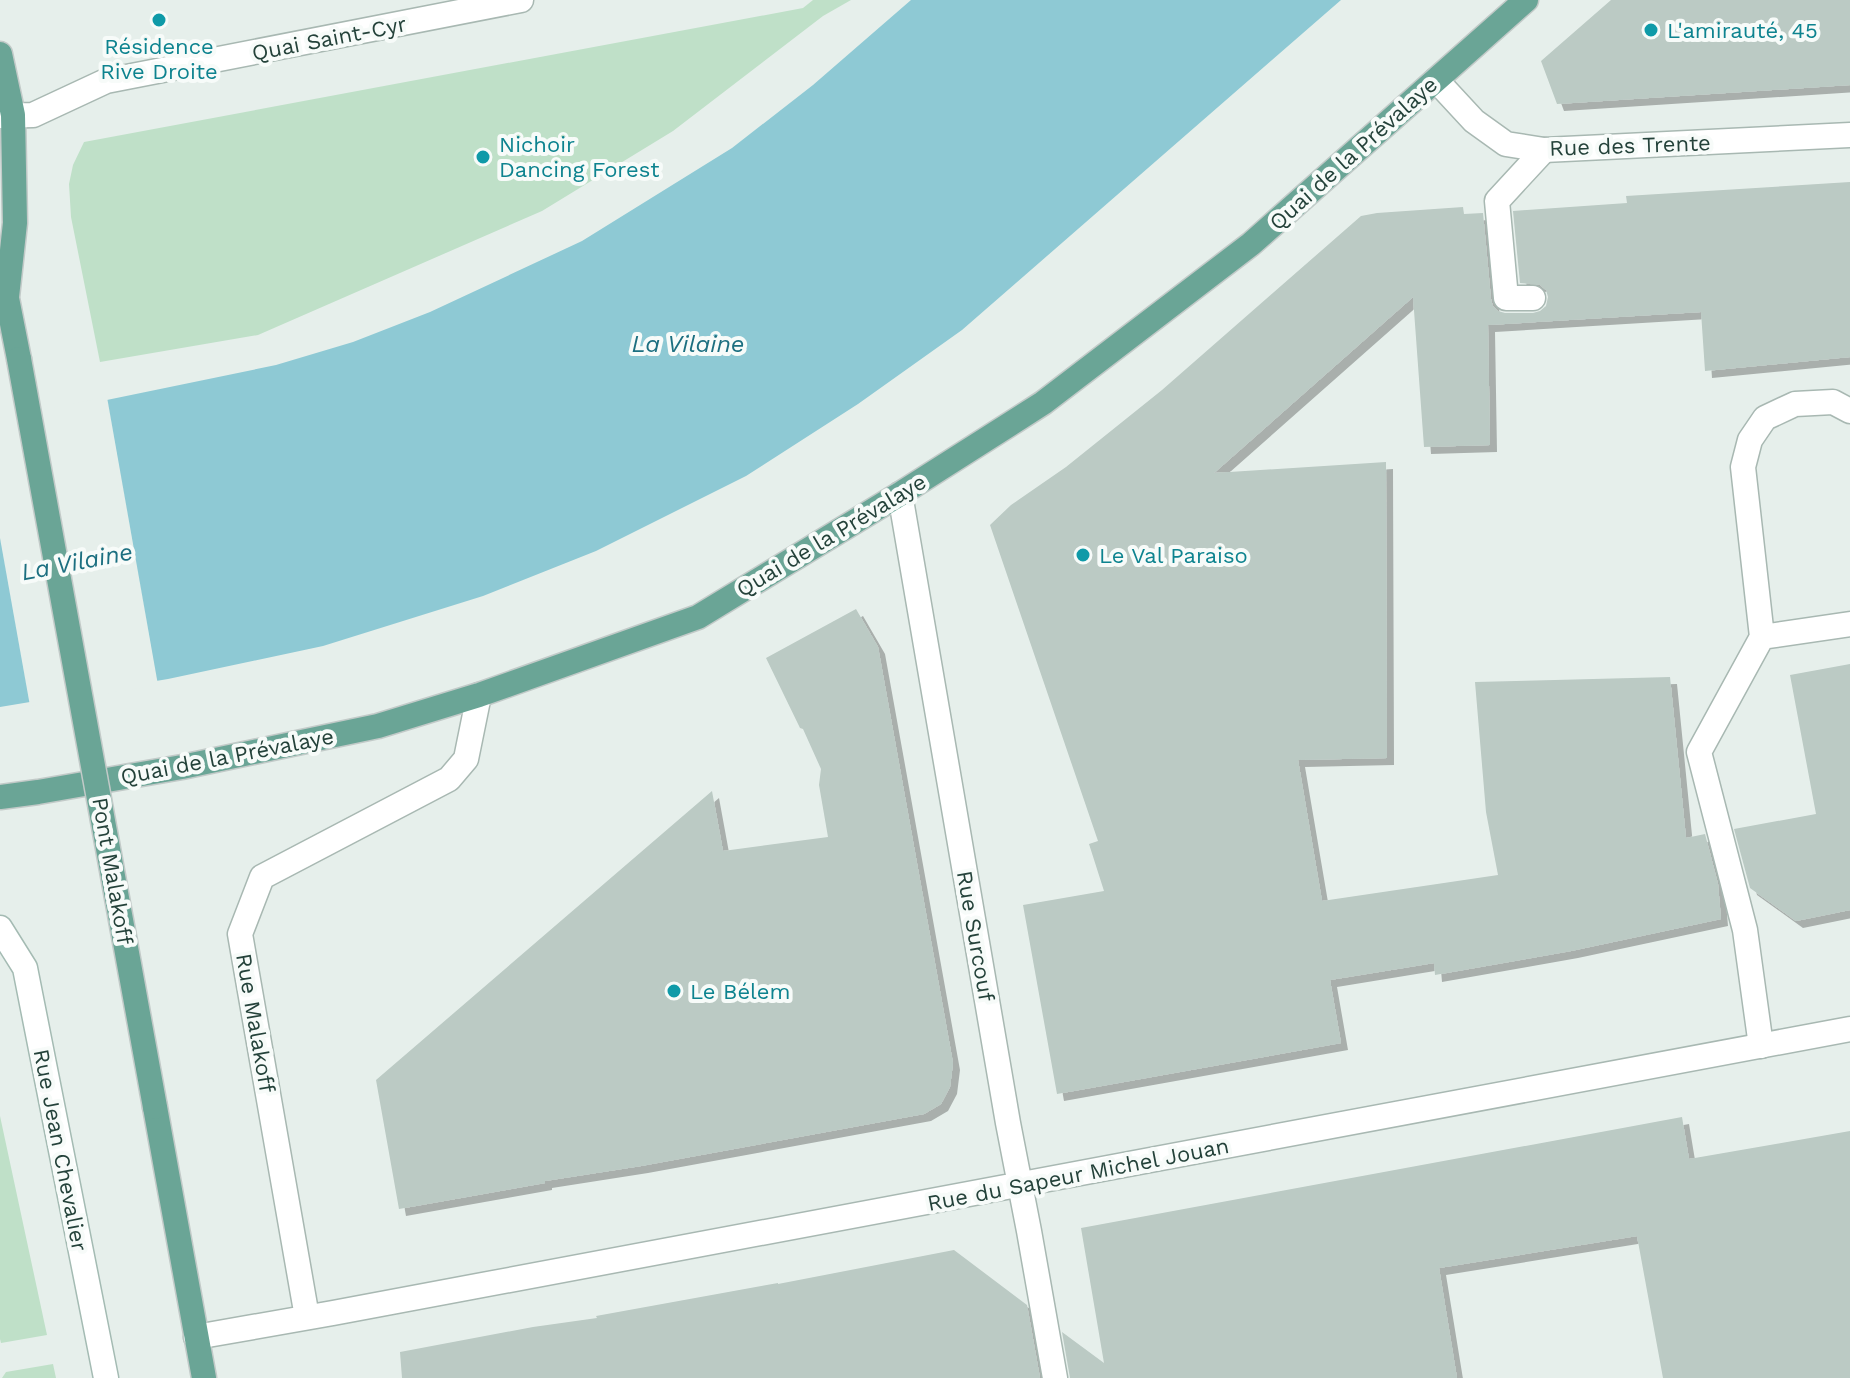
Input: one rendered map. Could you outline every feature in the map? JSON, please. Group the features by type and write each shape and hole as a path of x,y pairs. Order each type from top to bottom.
{"main road":[{"name":"Quai de la Prévalaye","path":"0,797 182,767 378,726 479,695 698,617 1043,403 1251,244 1526,0"},
{"path":"0,54 15,223 7,297"},
{"path":"0,267 7,297"},
{"name":"Pont Malakoff","path":"7,297 196,1337"},
{"path":"196,1337 204,1378"}],"street":[{"name":"Quai Saint-Cyr","path":"7,115 33,115 106,81 521,0"},
{"name":"Rue des Trente","path":"1436,80 1474,121 1506,144 1544,150 1850,135"},
{"path":"1533,298 1506,298 1497,201 1544,150"},
{"path":"1761,1046 1745,930 1699,752 1762,637 1743,467 1750,440 1765,418 1795,404 1833,402 1850,411"},
{"name":"Rue Surcouf","path":"900,494 1055,1378"},
{"path":"1762,637 1850,624"},
{"name":"Rue Malakoff","path":"307,1317 240,934 262,877 449,779 466,759 479,695"},
{"name":"Rue Jean Chevalier","path":"0,928 25,968 106,1378"},
{"name":"Rue du Sapeur Michel Jouan","path":"307,1317 1850,1029"},
{"path":"196,1337 307,1317"}],"green space":[{"path":"813,0 851,0 823,16 673,131 542,211 258,335 100,362 71,217 69,184 73,165 84,142 803,8"},
{"path":"0,1116 47,1335 1,1343 0,1339"},
{"path":"53,1364 56,1378 2,1378 6,1372"}],"water":[{"name":"La Vilaine","path":"911,0 1341,0 962,330 858,404 746,476 596,551 483,596 323,646 168,679 0,707 0,422 276,365 353,342 430,312 582,241 732,148 813,85"}],"pier":[{"path":"107,397 158,685 30,706 0,538 0,418"}],"building":[{"path":"1611,0 1850,0 1850,85 1557,104 1541,61"},
{"path":"1850,182 1850,357 1705,371 1701,312 1488,325 1490,445 1424,447 1413,297 1214,473 1386,462 1387,758 1298,760 1322,901 1498,875 1486,812 1475,682 1670,677 1686,838 1705,834 1718,884 1721,919 1571,951 1435,975 1434,963 1330,980 1341,1043 1057,1094 1023,905 1104,891 1089,844 1098,841 990,525 1011,505 1066,467 1162,390 1361,216 1463,207 1464,214 1483,213 1493,306 1505,313 1533,313 1546,306 1548,297 1540,285 1520,283 1513,211 1627,203 1626,196"},
{"path":"856,609 878,647 953,1063 950,1087 941,1104 924,1114 399,1209 376,1080 712,791 723,851 828,837 819,785 821,769 766,658"},
{"path":"1850,664 1850,910 1796,921 1750,888 1734,829 1816,814 1790,675"},
{"path":"1682,1117 1689,1159 1850,1131 1850,1378 1663,1378 1637,1236 1439,1268 1457,1378 1070,1378 1062,1332 1104,1363 1081,1228"},
{"path":"954,1250 1027,1305 1040,1378 402,1378 400,1352"}],"place":[{"name":"Résidence Rive Droite","path":"159,20"},
{"name":"L'amirauté, 45","path":"1651,30"},
{"name":"Nichoir Dancing Forest","path":"483,157"},
{"name":"Le Val Paraiso","path":"1083,555"},
{"name":"Le Bélem","path":"674,991"}]}
